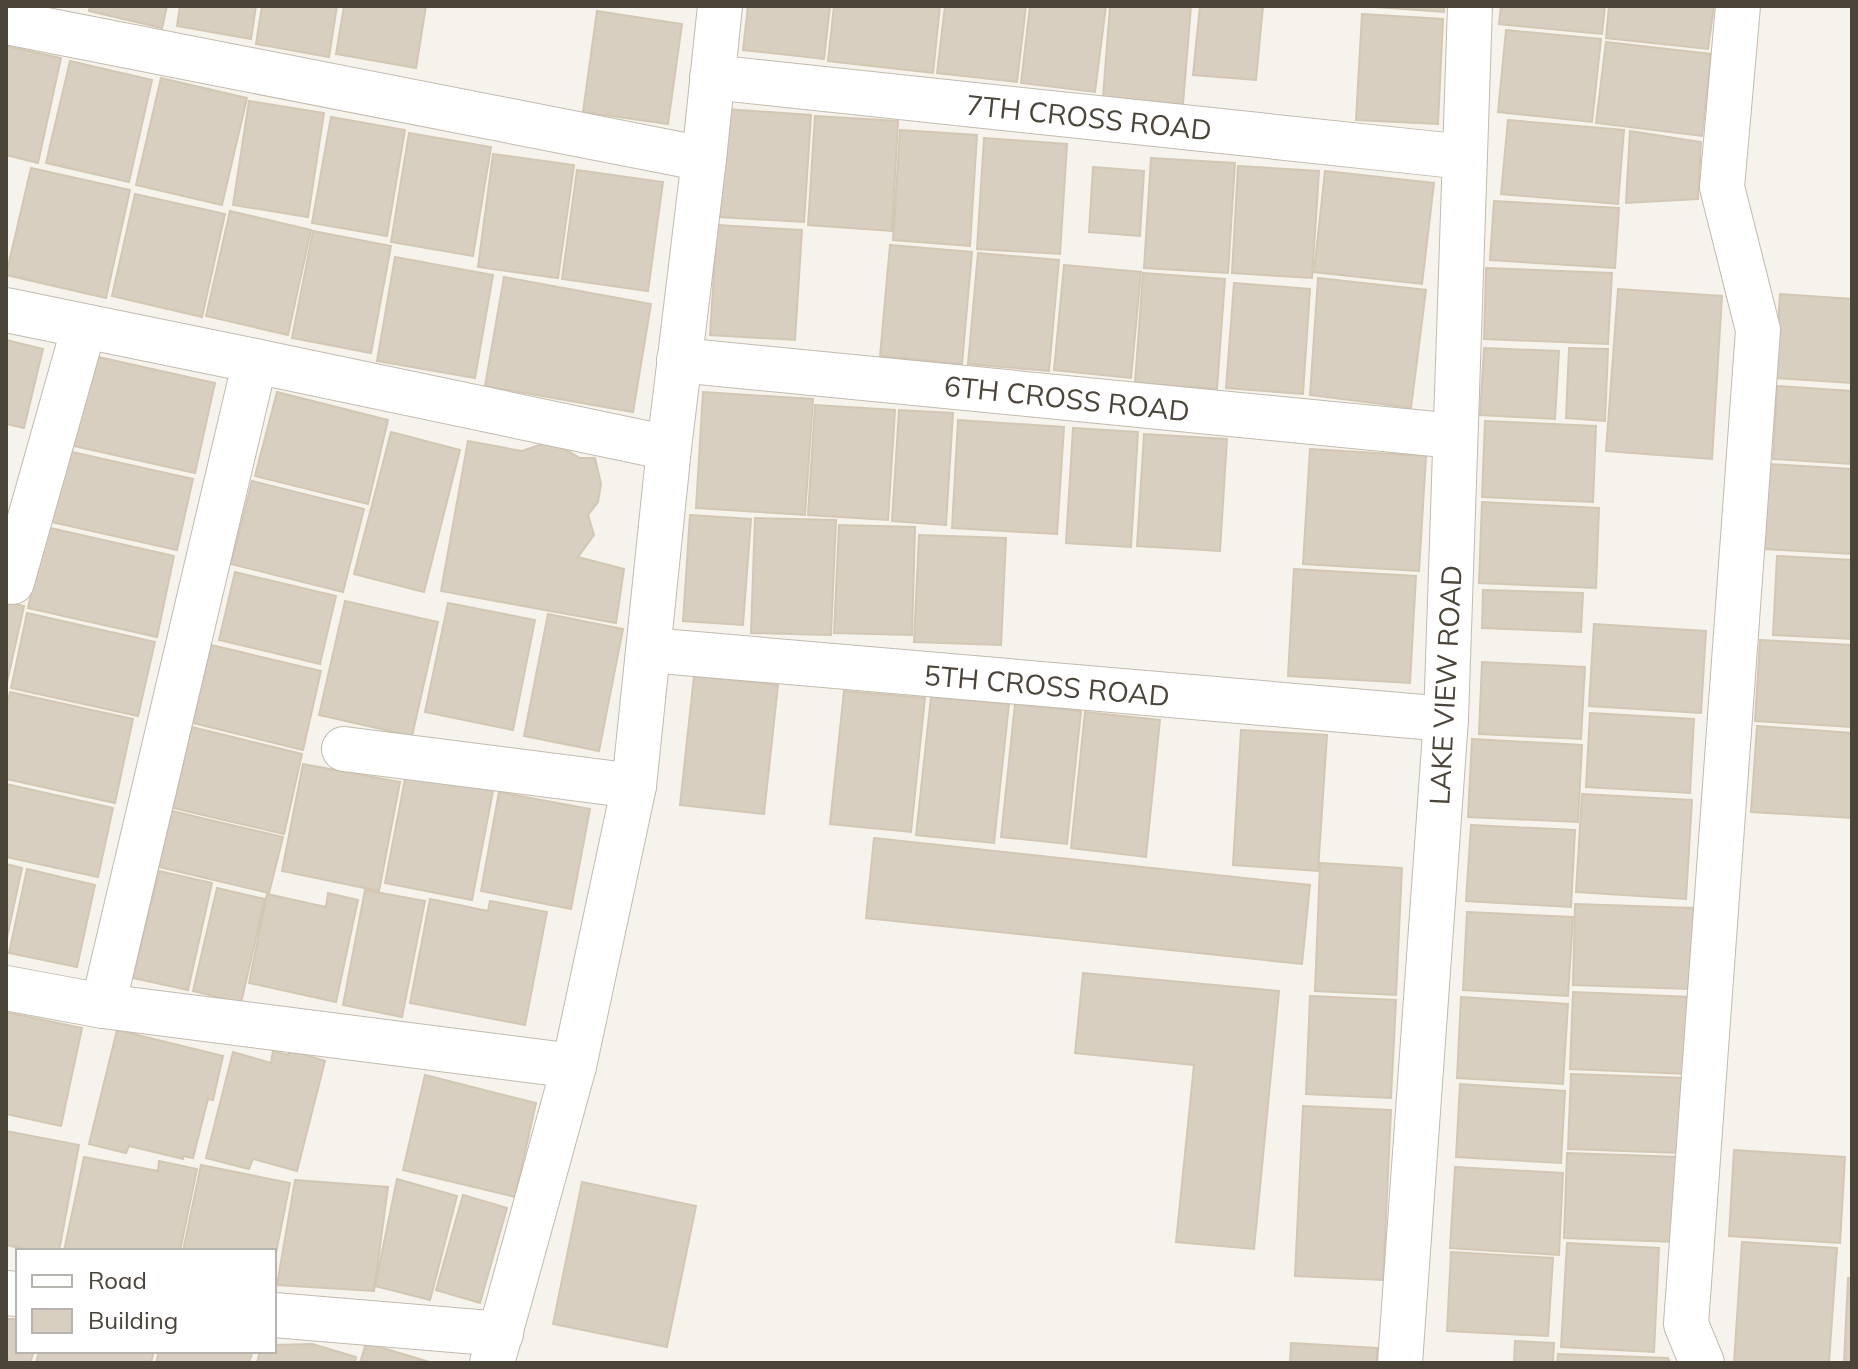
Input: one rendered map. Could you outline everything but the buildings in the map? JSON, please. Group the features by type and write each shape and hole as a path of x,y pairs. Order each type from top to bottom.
{"street":[{"path":"276,1315 497,1348 574,1066 634,786 720,6"},
{"name":"LAKE VIEW ROAD","path":"1400,1363 1446,719 1470,6"},
{"path":"1702,1363 1686,1324 1758,330 1722,187 1738,6"},
{"path":"11,23 704,159"},
{"name":"7TH CROSS ROAD","path":"712,77 1465,157"},
{"path":"6,310 669,448"},
{"path":"12,582 84,327"},
{"name":"6TH CROSS ROAD","path":"679,360 1455,436"},
{"path":"103,1006 255,361"},
{"name":"5TH CROSS ROAD","path":"649,650 1446,719"},
{"path":"344,749 634,786"},
{"path":"6,988 103,1006 574,1066"}]}
